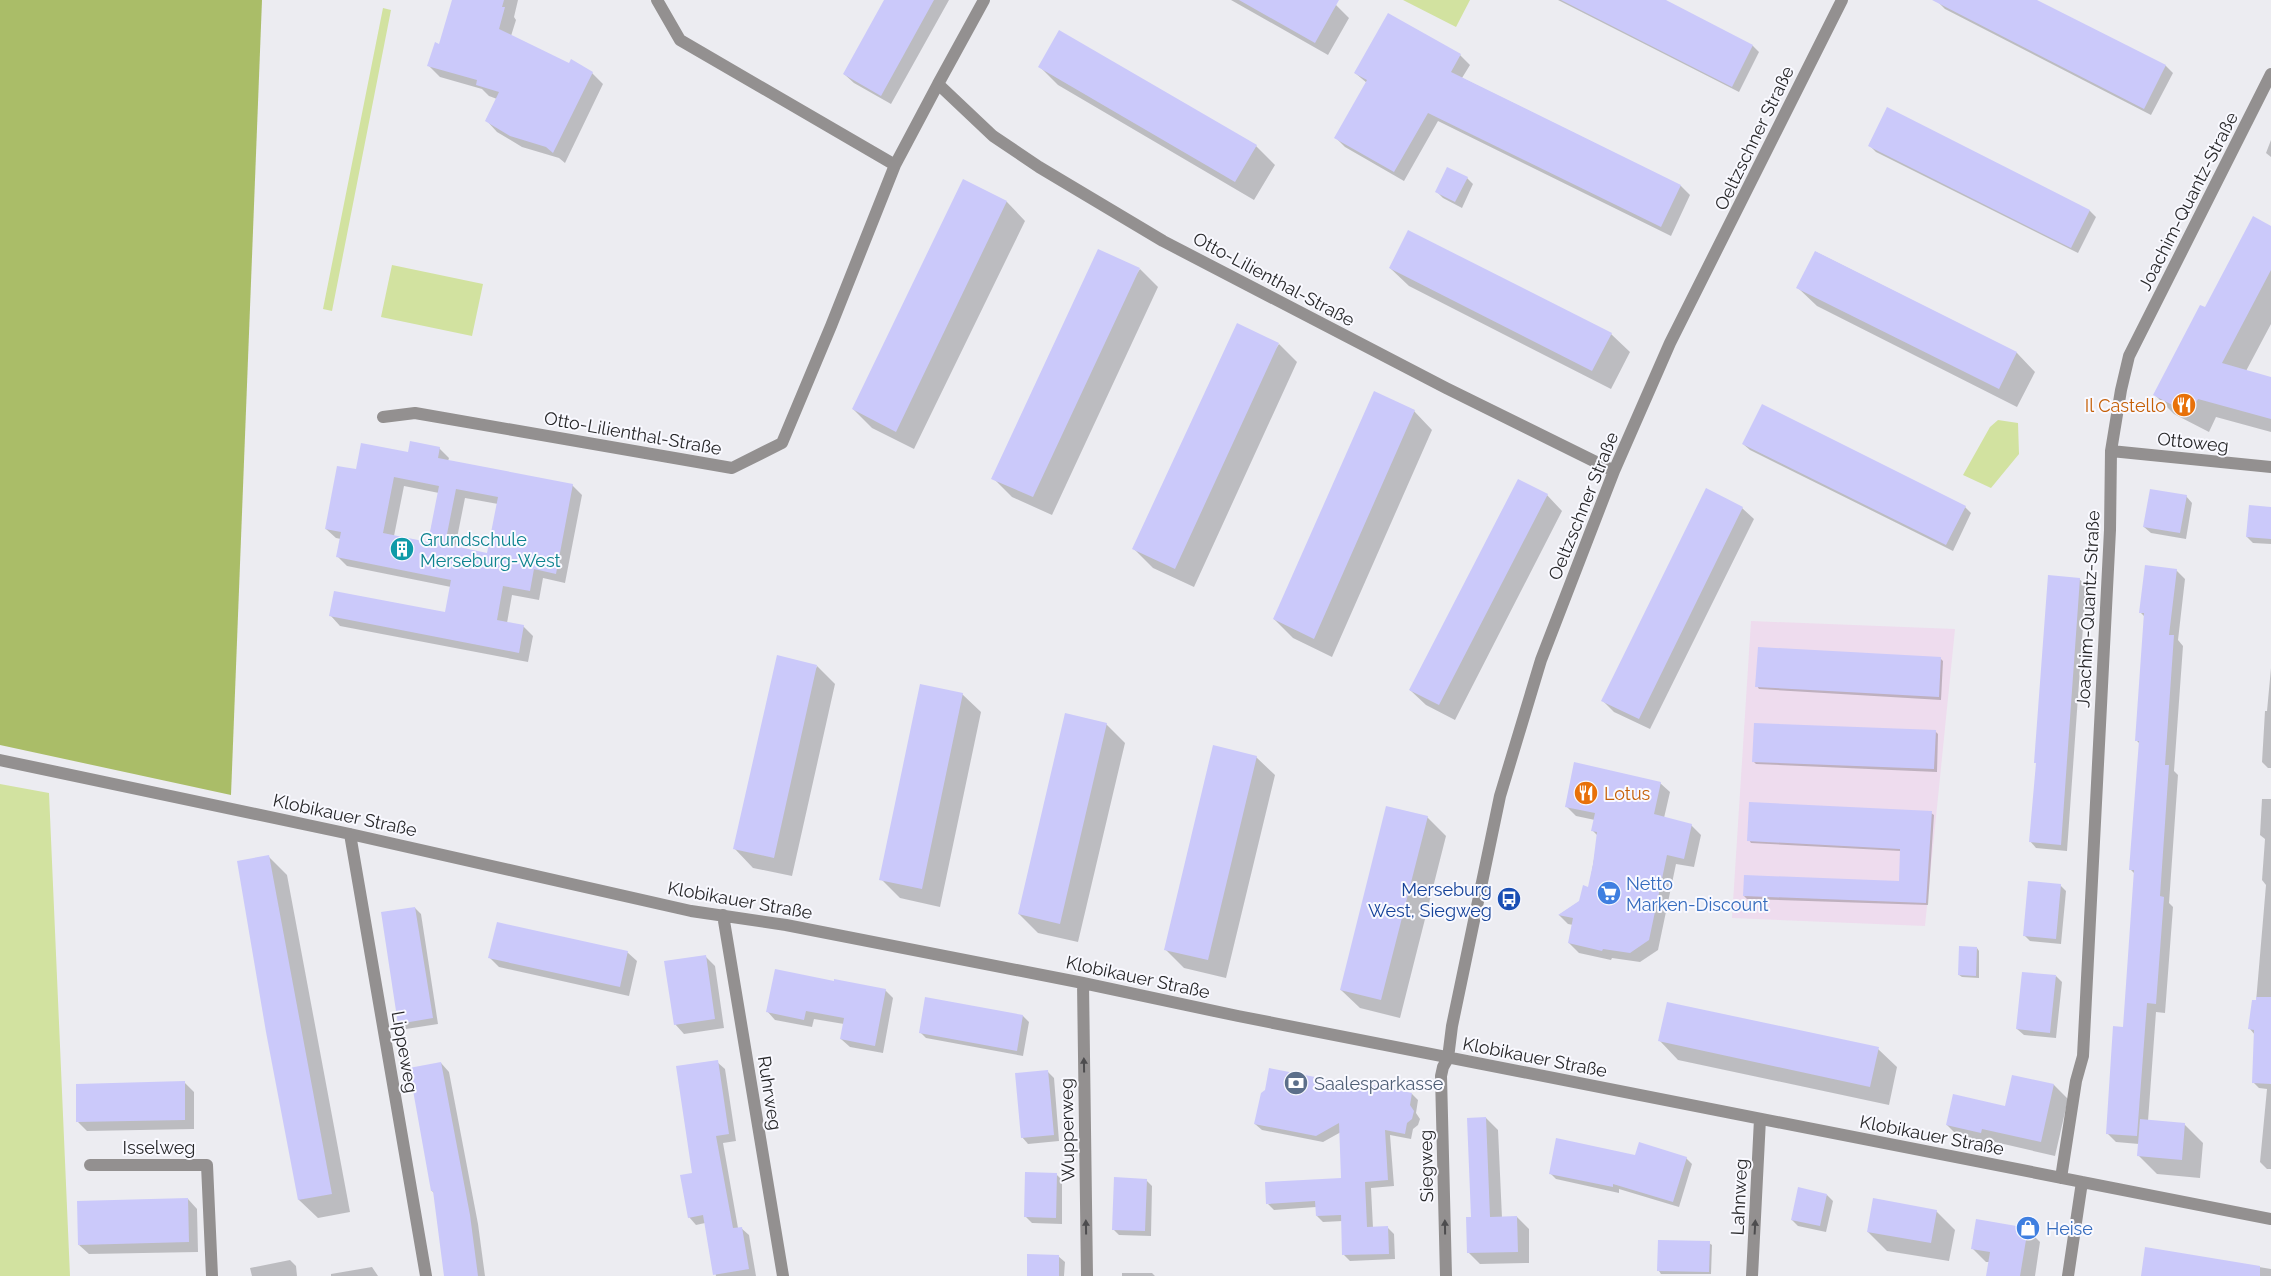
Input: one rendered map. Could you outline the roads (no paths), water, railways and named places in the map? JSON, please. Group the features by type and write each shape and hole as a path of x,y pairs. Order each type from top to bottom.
{"street":[{"path":"657,0 680,40 895,165"},
{"name":"Otto-Lilienthal-Straße","path":"383,417 415,413 732,468 782,444 832,326 895,165 984,0"},
{"name":"Oeltzschner Straße","path":"1448,1058 1458,997 1500,796 1541,660 1614,471 1670,343 1842,0"},
{"name":"Joachim-Quantz-Straße","path":"2061,1178 2076,1081 2084,1056 2110,530 2111,451 2129,356 2271,74"},
{"name":"Otto-Lilienthal-Straße","path":"938,84 993,136 1039,167 1163,241 1446,388 1614,471"},
{"name":"Ottoweg","path":"2111,451 2271,467"},
{"name":"Klobikauer Straße","path":"0,760 350,834 691,911 786,925 936,956 1083,983 1448,1058 2271,1219"},
{"name":"Lippeweg","path":"350,834 426,1276"},
{"name":"Ruhrweg","path":"723,915 783,1276"},
{"name":"Wupperweg","path":"1083,983 1087,1276"},
{"name":"Siegweg","path":"1446,1276 1441,1076 1448,1058"},
{"name":"Lahnweg","path":"1752,1276 1760,1119"},
{"name":"Isselweg","path":"90,1165 208,1165 212,1276"},
{"path":"2068,1276 2082,1182"}],"place":[{"name":"Il Castello","path":"2184,405"},
{"name":"Grundschule Merseburg-West","path":"402,549"},
{"name":"Lotus","path":"1586,793"},
{"name":"Netto Marken-Discount","path":"1609,893"},
{"name":"Merseburg West, Siegweg","path":"1509,899"},
{"name":"Saalesparkasse","path":"1296,1083"},
{"name":"Heise","path":"2028,1228"}]}
